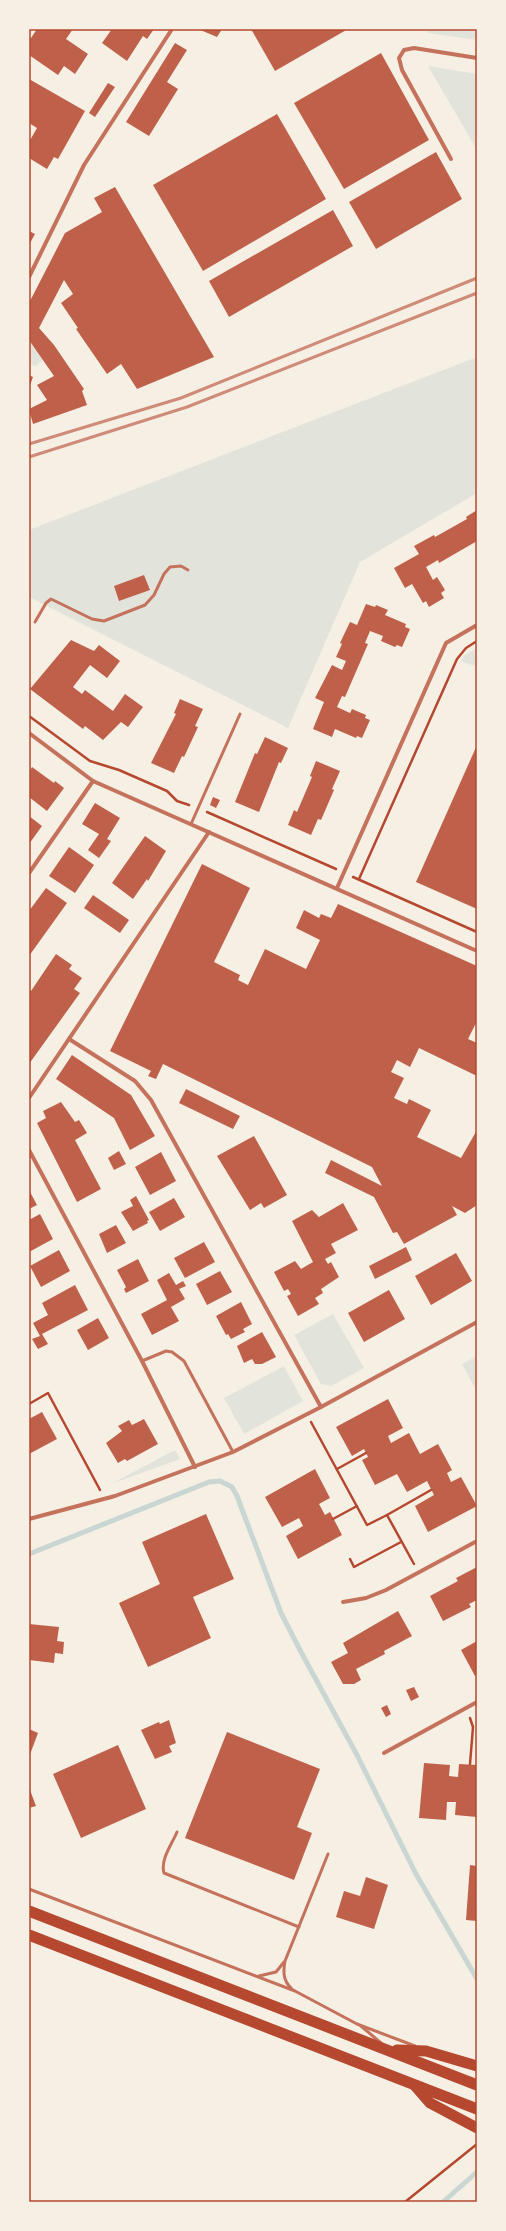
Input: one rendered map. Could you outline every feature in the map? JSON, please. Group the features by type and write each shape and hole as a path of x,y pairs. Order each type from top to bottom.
{"highway":[{"path":"29,1911 477,2085"},
{"path":"29,1935 477,2109"},
{"path":"390,2050 426,2051 477,2066"},
{"path":"414,2085 430,2103 477,2128"}],"street":[{"path":"29,277 84,165 172,29"},
{"path":"451,159 402,70 399,58 404,50 414,48 477,58"},
{"path":"336,888 446,643 477,625"},
{"path":"29,733 93,780 477,951"},
{"path":"29,873 93,780"},
{"path":"29,1098 209,832"},
{"path":"69,1039 135,1081 152,1100 321,1407"},
{"path":"29,1150 142,1361 195,1467"},
{"path":"29,1519 105,1499 233,1452 307,1415 477,1322"},
{"path":"343,1602 376,1595 477,1540"},
{"path":"384,1753 477,1702"}],"lane":[{"path":"35,622 46,603 51,599 92,619 104,621 146,605 154,595 164,574 170,566 181,566 188,570"},
{"path":"191,824 240,714"},
{"path":"142,1361 166,1351 178,1355 184,1361 233,1452"},
{"path":"177,1832 162,1866 164,1873 299,1927"},
{"path":"295,1991 286,1981 284,1969 285,1961 328,1854"},
{"path":"29,1889 295,1991 357,2024 426,2051"},
{"path":"257,1977 276,1972 285,1961"},
{"path":"357,2024 390,2050"}],"path":[{"path":"359,880 457,659 466,648 477,641"},
{"path":"29,716 94,764 119,770 167,791 177,800 477,932"},
{"path":"29,1404 48,1393 105,1499"},
{"path":"307,1415 367,1525 431,1490"},
{"path":"336,1469 366,1453"},
{"path":"333,1519 357,1506"},
{"path":"387,1515 418,1573"},
{"path":"350,1560 354,1567 402,1542"},
{"path":"465,1708 473,1727 470,1764"},
{"path":"406,2202 477,2144"}],"shaded area":[{"path":"426,29 477,29 477,40 428,33"},
{"path":"428,66 477,74 477,150"},
{"path":"29,340 43,360 36,366 29,364"},
{"path":"477,357 477,493 360,562 288,728 29,597 29,530"},
{"path":"477,648 477,667 461,661 465,655"},
{"path":"333,1314 364,1368 331,1386 321,1384 294,1335"},
{"path":"477,1356 477,1392 462,1364"},
{"path":"284,1366 303,1401 244,1434 224,1398"},
{"path":"175,1450 180,1459 111,1484"}],"building":[{"path":"37,29 73,29 66,39 88,54 75,74 64,66 58,75 29,55 29,41"},
{"path":"112,29 154,29 147,39 143,36 127,61 102,43"},
{"path":"198,29 222,29 217,37"},
{"path":"251,29 348,29 275,71"},
{"path":"175,43 187,50 167,82 178,89 149,136 126,122"},
{"path":"381,53 429,140 344,189 294,103"},
{"path":"29,79 85,111 58,159 54,157 47,169 29,158 29,142 37,128 29,123"},
{"path":"108,83 115,87 95,117 89,113"},
{"path":"277,114 326,199 203,271 153,185"},
{"path":"436,152 462,199 376,249 349,202"},
{"path":"115,187 214,357 137,389 121,364 107,374 76,329 78,328 61,303 73,294 64,280 39,328 54,345 84,389 82,391 87,405 33,424 29,409 47,400 37,385 54,376 29,340 29,303 65,233 102,212 94,198"},
{"path":"333,210 353,246 229,317 209,281"},
{"path":"29,231 35,234 29,245"},
{"path":"29,375 33,377 29,388"},
{"path":"477,510 477,541 439,563 438,560 426,567 433,580 437,577 445,590 441,593 444,598 429,607 426,601 423,603 412,584 405,588 394,568 419,554 414,546 434,535 435,537 467,519 466,517"},
{"path":"144,575 150,590 119,601 114,586"},
{"path":"366,604 375,607 376,605 388,610 385,615 406,624 405,627 410,629 402,647 397,645 395,647 381,641 383,636 370,631 365,643 368,644 345,697 342,696 337,707 350,713 352,709 366,715 365,718 370,720 362,738 357,736 356,738 335,729 332,737 313,729 324,702 315,698 332,665 342,670 346,661 336,657 342,644 340,643 350,622 357,625"},
{"path":"71,640 94,651 99,645 120,661 107,678 90,665 73,687 82,694 85,690 113,711 125,694 143,707 128,727 121,722 103,740 85,726 83,729 30,689"},
{"path":"180,699 203,709 195,726 198,727 184,757 182,756 174,773 151,763 176,714 174,713"},
{"path":"265,737 288,748 281,763 279,762 259,812 235,802 255,753 257,754"},
{"path":"477,745 477,909 416,882"},
{"path":"316,761 340,771 332,789 334,790 321,820 318,819 311,835 288,825 294,810 297,812 312,777 310,776"},
{"path":"32,767 54,783 55,781 64,788 47,811 29,797 29,772"},
{"path":"213,797 220,800 216,808 210,805"},
{"path":"95,803 120,818 107,839 111,841 99,858 88,850 99,834 82,824"},
{"path":"29,816 42,826 29,844"},
{"path":"145,836 166,851 148,881 147,879 133,899 112,883"},
{"path":"69,847 94,865 75,893 49,876"},
{"path":"202,864 250,888 214,962 240,975 238,980 248,985 265,949 306,969 320,940 296,928 304,910 319,918 321,914 331,918 338,904 477,966 477,1021 468,1039 477,1043 477,1076 419,1048 410,1067 397,1060 391,1072 404,1078 394,1098 407,1104 409,1099 431,1110 417,1137 461,1158 477,1130 477,1205 465,1213 452,1206 457,1215 404,1244 397,1232 393,1233 374,1197 325,1173 331,1160 382,1186 372,1167 163,1064 156,1079 148,1076 151,1071 110,1051"},
{"path":"46,888 67,903 29,956 29,911"},
{"path":"93,895 129,920 120,933 84,908"},
{"path":"56,954 72,965 69,969 82,978 74,989 80,993 29,1064 29,990 31,991"},
{"path":"72,1055 131,1095 155,1136 130,1150 114,1118 56,1079"},
{"path":"186,1089 240,1116 233,1129 179,1103"},
{"path":"61,1102 75,1122 79,1120 87,1133 75,1140 101,1189 77,1202 37,1123 46,1118 43,1111"},
{"path":"254,1136 287,1195 264,1208 261,1203 250,1210 217,1156"},
{"path":"119,1151 126,1164 114,1170 108,1158"},
{"path":"161,1152 176,1181 150,1195 135,1167"},
{"path":"29,1190 37,1205 29,1209"},
{"path":"136,1196 149,1220 147,1221 148,1223 133,1231 121,1212 133,1206 130,1200"},
{"path":"174,1198 185,1217 160,1231 149,1212"},
{"path":"343,1203 358,1230 331,1244 336,1253 325,1259 328,1264 331,1262 339,1277 321,1289 323,1293 315,1298 319,1304 298,1316 287,1296 291,1294 288,1289 284,1291 274,1272 295,1261 301,1269 313,1262 292,1221 312,1210 319,1217"},
{"path":"40,1214 53,1239 29,1252 29,1220"},
{"path":"116,1225 126,1243 107,1253 99,1234"},
{"path":"204,1242 215,1262 185,1278 174,1258"},
{"path":"406,1247 412,1260 375,1279 369,1266"},
{"path":"59,1250 70,1271 41,1287 30,1266"},
{"path":"456,1253 472,1281 431,1305 415,1276"},
{"path":"138,1259 149,1281 126,1293 124,1289 126,1287 117,1270"},
{"path":"220,1271 232,1292 207,1305 196,1284"},
{"path":"169,1273 176,1285 183,1281 186,1286 179,1289 185,1299 171,1307 179,1321 152,1335 141,1314 167,1300 157,1280"},
{"path":"75,1285 88,1310 42,1334 48,1344 38,1349 32,1339 40,1336 33,1323 48,1315 42,1303"},
{"path":"389,1290 405,1319 364,1342 348,1313"},
{"path":"241,1302 252,1324 243,1329 245,1332 231,1339 228,1334 226,1335 216,1316"},
{"path":"98,1318 109,1338 88,1350 77,1330"},
{"path":"262,1332 276,1357 262,1364 255,1364 252,1359 244,1363 237,1346"},
{"path":"388,1399 403,1428 388,1436 391,1443 409,1433 420,1454 438,1444 452,1470 447,1473 451,1482 461,1477 477,1506 428,1532 415,1506 434,1495 427,1481 407,1492 397,1474 375,1485 362,1460 368,1457 364,1449 352,1456 336,1427"},
{"path":"42,1412 57,1439 29,1454 29,1419"},
{"path":"144,1419 158,1444 127,1461 125,1459 118,1463 106,1443 122,1431 118,1426 129,1420 132,1425"},
{"path":"315,1469 330,1498 319,1504 325,1515 330,1512 342,1535 298,1559 286,1536 303,1526 299,1518 282,1527 265,1497"},
{"path":"206,1514 234,1579 193,1597 211,1638 148,1667 119,1603 160,1584 142,1542"},
{"path":"477,1567 477,1600 469,1604 471,1607 443,1621 430,1596 458,1581 456,1578"},
{"path":"398,1611 412,1636 384,1651 385,1654 356,1669 361,1680 354,1684 343,1684 331,1662 348,1653 343,1643"},
{"path":"29,1624 59,1627 57,1641 64,1642 63,1654 55,1653 54,1663 29,1660"},
{"path":"477,1641 477,1675 475,1676 461,1650"},
{"path":"414,1687 419,1697 411,1701 406,1690"},
{"path":"387,1705 391,1714 386,1717 381,1708"},
{"path":"169,1720 176,1743 169,1746 172,1752 155,1759 141,1730 159,1722 160,1724"},
{"path":"29,1729 38,1733 29,1757"},
{"path":"227,1732 320,1769 297,1827 312,1833 294,1880 185,1838"},
{"path":"118,1745 146,1809 81,1838 53,1774"},
{"path":"424,1763 450,1765 449,1776 458,1777 459,1764 477,1765 477,1817 455,1815 456,1802 447,1802 446,1820 419,1818"},
{"path":"30,1790 36,1806 29,1808 29,1792"},
{"path":"470,1865 477,1866 477,1921 466,1920"},
{"path":"366,1877 388,1885 374,1929 336,1917 344,1891 360,1896"}],"waterway":[{"path":"29,1554 209,1482 220,1481 232,1487 237,1496 281,1613 357,1755 416,1874 477,1979"},
{"path":"443,2202 477,2172"}],"railway":[{"path":"29,444 181,398 477,278"},
{"path":"29,457 187,407 477,293"}]}
